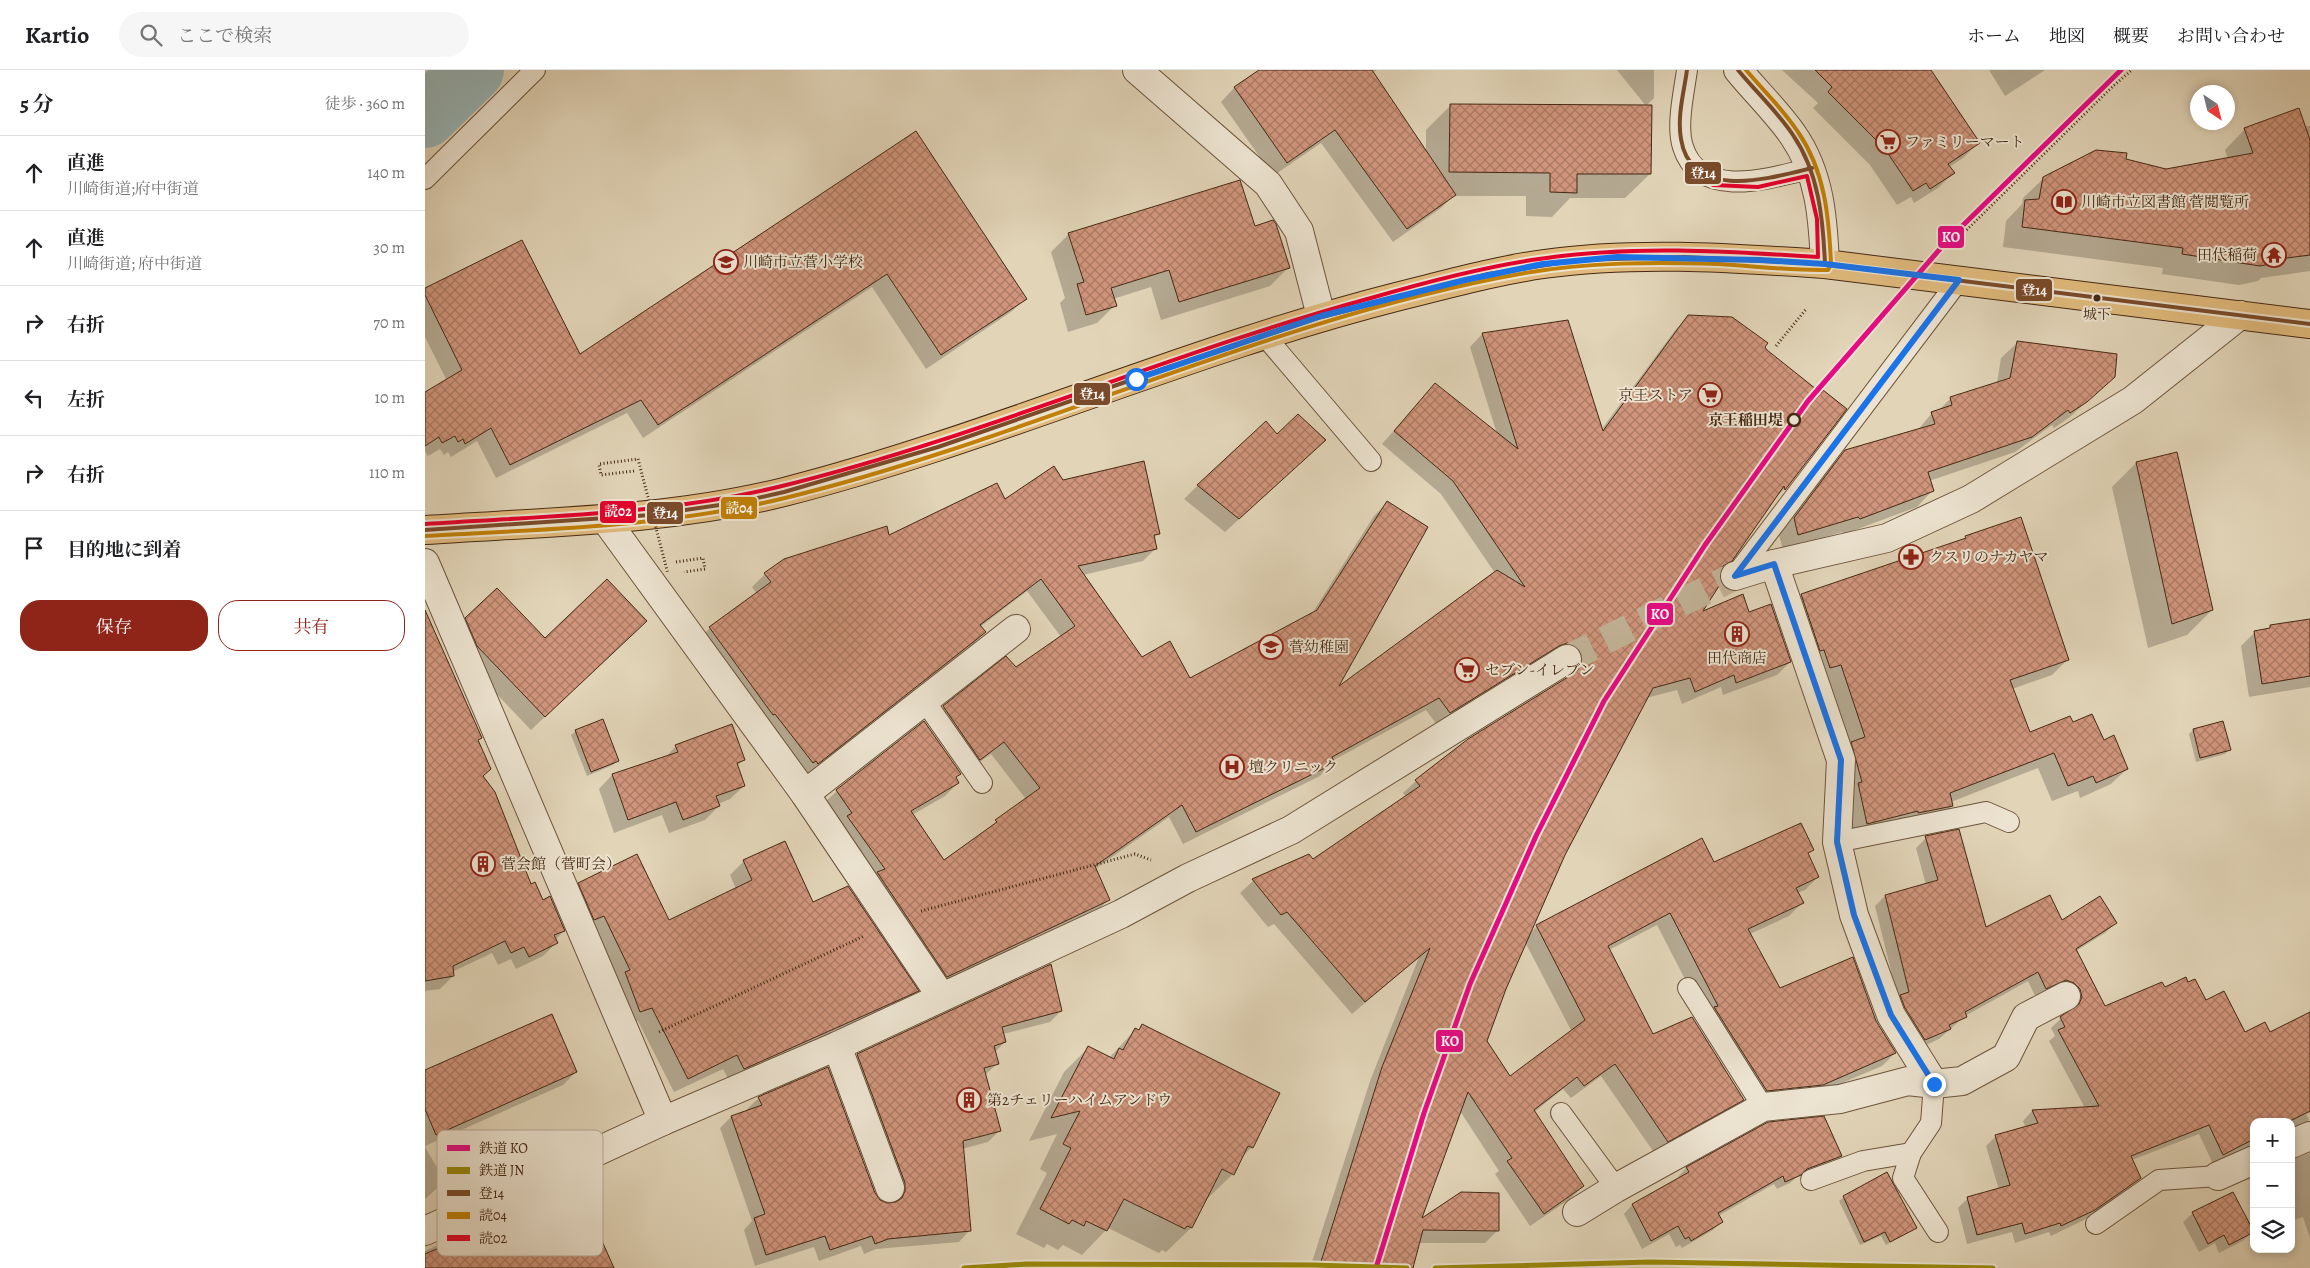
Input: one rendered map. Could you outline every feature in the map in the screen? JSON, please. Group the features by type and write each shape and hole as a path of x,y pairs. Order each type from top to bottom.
{"main road":[{"path":"425,530 605,519 672,512 779,493 866,470 1321,316 1465,280 1543,264 1617,257 1760,260 1825,264 2310,324"}],"street":[{"path":"1137,70 1268,184 1299,231 1321,316"},
{"path":"1738,70 1793,136 1811,168 1823,218 1825,264"},
{"path":"1735,576 1774,564 1887,538 1971,499 2133,400 2240,314"},
{"path":"605,519 805,794 941,996"},
{"path":"425,563 663,1121"},
{"path":"1774,564 1841,760 1837,842 1854,915 1891,1015 1934,1084"},
{"path":"805,794 1016,629"},
{"path":"603,1149 837,1046 941,996 1121,914 1188,878 1291,830 1567,659"},
{"path":"1577,1212 1616,1188 1763,1107 1840,1099 1908,1081 1934,1084 1962,1082 2006,1057 2026,1017 2066,996"},
{"path":"837,1046 889,1188"},
{"path":"2295,1142 2310,1136"},
{"path":"2218,1176 2250,1162"},
{"path":"425,1231 437,1225"}],"lane":[{"path":"425,179 535,70"},
{"path":"1687,70 1681,118 1682,146 1694,170 1713,179 1757,181 1811,168"},
{"path":"1735,576 1959,280"},
{"path":"1264,335 1371,460"},
{"path":"924,700 982,783"},
{"path":"1837,842 1985,812 2009,822"},
{"path":"1688,988 1763,1107"},
{"path":"1934,1084 1931,1124 1911,1153 1903,1178 1938,1232"},
{"path":"1561,1113 1616,1188"},
{"path":"1811,1180 1863,1161 1911,1153"},
{"path":"2096,1224 2159,1180 2218,1176"}],"path":[{"path":"1949,248 2113,86 2132,70"},
{"path":"1776,346 1807,308"},
{"path":"634,471 601,475 599,464 638,459 669,574 705,569 703,558 676,562"},
{"path":"631,1045 864,936 889,920 1135,854 1175,870 1188,878"}],"building":[{"path":"1259,70 1372,70 1456,195 1407,229 1335,130 1287,163 1234,87"},
{"path":"1815,70 1931,70 1980,143 1948,164 1955,173 1930,189 1926,183 1913,191 1885,149 1828,92 1832,87"},
{"path":"1450,104 1652,105 1651,174 1577,174 1577,193 1550,192 1550,173 1449,172"},
{"path":"2299,108 2310,140 2310,255 2279,259 2279,262 2260,266 2182,254 2183,248 2022,227 2025,200 2039,199 2043,177 2096,150 2127,153 2126,159 2166,169 2253,153 2244,128"},
{"path":"916,131 1027,299 941,355 887,274 658,425 641,400 510,465 491,428 465,444 463,439 458,442 455,436 442,443 439,437 425,446 425,392 462,370 425,295 425,288 522,240 580,354"},
{"path":"1240,180 1255,226 1273,220 1290,268 1179,302 1169,270 1111,288 1117,306 1086,315 1077,284 1084,282 1068,233"},
{"path":"1688,315 1732,317 1768,343 1765,347 1767,350 1821,393 1823,390 1847,409 1785,490 1784,486 1732,561 1723,566 1720,573 1721,583 1703,611 1743,594 1749,612 1771,604 1791,662 1736,683 1734,675 1695,692 1690,678 1653,688 1565,855 1506,989 1487,1041 1510,1076 1585,1020 1536,925 1702,838 1714,862 1801,823 1814,850 1808,853 1819,877 1796,888 1804,903 1748,929 1780,988 1853,957 1876,1021 1896,1053 1823,1085 1767,1091 1714,1007 1718,1006 1670,913 1608,946 1653,1034 1692,1017 1744,1100 1668,1142 1615,1064 1584,1086 1577,1077 1534,1110 1584,1186 1544,1214 1507,1161 1512,1158 1468,1092 1422,1218 1461,1192 1499,1193 1499,1231 1423,1230 1413,1268 1319,1268 1382,1067 1430,948 1365,1002 1287,912 1281,915 1252,879 1309,854 1313,859 1420,786 1415,780 1468,739 1576,672 1581,666 1583,658 1575,646 1567,643 1559,646 1450,713 1439,698 1332,757 1335,763 1196,832 1182,805 1095,866 1110,900 947,977 877,872 885,869 847,816 852,813 836,790 924,721 961,774 956,777 959,783 911,811 944,860 1040,788 1004,742 980,760 943,706 1006,656 1016,667 1075,626 1041,579 980,625 986,632 818,764 816,761 813,763 775,714 773,715 709,627 771,582 764,573 784,559 887,526 889,535 997,483 1005,499 1054,466 1063,480 1144,461 1160,534 1154,535 1157,549 1078,566 1142,657 1170,641 1190,678 1317,610 1387,501 1428,527 1339,686 1497,570 1525,587 1453,481 1394,431 1435,383 1518,449 1482,333 1568,320 1603,431"},
{"path":"2017,341 2117,354 2115,377 2087,402 2070,413 2068,410 2032,437 1928,472 1934,491 1860,519 1858,517 1798,535 1794,518 1845,450 1935,424 1931,412 1952,405 1950,397 2010,378"},
{"path":"1298,414 1326,440 1239,519 1197,485 1266,421 1277,434"},
{"path":"2177,452 2213,610 2172,624 2136,462"},
{"path":"2021,517 2069,660 2010,680 2030,732 2070,716 2073,722 2092,714 2104,740 2114,735 2128,769 2096,783 2093,776 2068,786 2054,753 1950,793 1953,806 1918,813 1918,811 1867,824 1858,783 1862,782 1851,742 1865,737 1841,665 1830,668 1824,650 1820,651 1801,594 1966,538 1965,536"},
{"path":"607,579 647,621 545,717 477,646 465,618 497,588 545,638"},
{"path":"425,610 482,738 478,740 491,769 483,776 495,792 531,884 535,882 543,900 550,896 565,931 554,935 558,943 529,957 524,947 511,953 505,941 453,966 454,976 425,981"},
{"path":"2310,619 2310,676 2262,684 2254,631 2270,628 2270,625"},
{"path":"603,719 619,761 591,772 575,730"},
{"path":"2223,721 2231,750 2200,758 2193,729"},
{"path":"732,724 745,760 737,763 745,786 716,796 720,806 683,820 676,802 628,820 612,774 678,752 675,745"},
{"path":"1959,829 1986,927 2050,895 2062,920 2100,896 2117,923 2076,949 2105,1006 2162,982 2165,987 2186,977 2188,982 2195,979 2206,1000 2224,991 2245,1032 2265,1022 2270,1032 2310,1012 2310,1111 2295,1118 2250,1118 2250,1141 2223,1155 2209,1125 2131,1156 2141,1178 2095,1210 2061,1226 2060,1223 2025,1234 2022,1223 1977,1235 1967,1197 2010,1185 1995,1135 2038,1123 2032,1110 2099,1106 2058,1030 2065,1027 2060,1017 2079,1004 2082,997 2080,989 2074,983 2066,980 2046,989 2038,972 1965,1012 1967,1017 1949,1025 1951,1029 1925,1040 1905,1008 1900,995 1909,992 1885,895 1938,880 1925,836"},
{"path":"785,841 813,902 848,886 919,991 744,1069 737,1055 688,1079 652,1008 640,1012 625,972 630,970 604,916 594,920 578,883 637,854 669,920 752,880 743,860"},
{"path":"1051,964 1062,1011 1002,1027 1006,1042 994,1046 999,1064 984,1068 1001,1131 963,1141 971,1231 888,1239 875,1244 872,1236 830,1250 825,1236 766,1255 754,1218 765,1214 731,1116 762,1105 758,1097 828,1067 875,1193 880,1200 887,1203 896,1202 902,1198 905,1191 905,1183 857,1054"},
{"path":"552,1014 577,1072 447,1130 437,1130 436,1135 425,1109 425,1070"},
{"path":"1142,1024 1280,1093 1253,1148 1248,1146 1234,1175 1222,1169 1192,1228 1187,1226 1185,1229 1124,1199 1107,1231 1086,1221 1084,1226 1072,1220 1069,1224 1040,1209 1071,1148 1063,1144 1080,1111 1051,1118 1088,1046 1114,1059 1119,1048 1123,1050 1135,1028 1139,1030"},
{"path":"1824,1116 1842,1156 1807,1169 1801,1175 1785,1182 1783,1176 1718,1213 1723,1222 1691,1241 1689,1237 1685,1239 1678,1226 1651,1241 1632,1204 1689,1172 1686,1167 1768,1122"},
{"path":"1887,1172 1917,1228 1890,1242 1885,1232 1864,1242 1843,1196"},
{"path":"2233,1192 2250,1224 2250,1234 2229,1245 2224,1235 2208,1244 2192,1212"},
{"path":"603,1243 614,1268 425,1268 425,1254 437,1249 437,1256 603,1256"}],"waterway":[{"path":"425,117 473,70"}],"tunnel":[{"path":"1567,659 1735,576"}],"rail line":[{"name":"KO","path":"1376,1268 1424,1113 1470,984 1536,836 1604,701 1705,545 1808,401 1946,242 2121,70"},
{"name":"JN","path":"1435,1268 1650,1262 1993,1268"},
{"name":"JN","path":"964,1268 1026,1264 1314,1265 1407,1268"}],"transit line":[{"name":"登14","path":"1687,70 1680,113 1681,139 1688,159 1700,172 1716,178 1735,181 1776,177 1812,168"},
{"name":"登14","path":"1738,70 1787,126 1809,165 1821,213 1825,264"},
{"name":"読04","path":"425,536 561,529 651,521 741,508 785,498 878,473 1244,348 1337,319 1430,293 1525,273 1597,265 1646,263 1719,264 1828,270 1831,264 1827,212 1820,179 1814,162 1798,132 1746,70"},
{"name":"読02","path":"425,524 649,509 738,496 782,486 930,444 1223,343 1297,320 1412,286 1496,266 1539,259 1608,252 1678,250 1818,257 1817,219 1807,176 1758,187 1713,185"},
{"name":"登14","path":"425,530 651,515 740,502 784,492 938,447 1166,368 1318,318 1488,274 1579,260 1684,257 1825,264 2310,324"}],"place":[{"name":"ファミリーマート","path":"1888,142"},
{"name":"川崎市立図書館 菅閲覧所","path":"2064,202"},
{"name":"田代稲荷","path":"2274,255"},
{"name":"川崎市立菅小学校","path":"726,262"},
{"name":"城下","path":"2097,298"},
{"name":"京王ストア","path":"1710,395"},
{"name":"京王稲田堤","path":"1794,420"},
{"name":"クスリのナカヤマ","path":"1911,557"},
{"name":"田代商店","path":"1737,634"},
{"name":"菅幼稚園","path":"1271,647"},
{"name":"セブン-イレブン","path":"1467,670"},
{"name":"壇クリニック","path":"1232,767"},
{"name":"菅会館（菅町会）","path":"483,864"},
{"name":"第2チェリーハイムアンドウ","path":"969,1100"}],"route":[{"path":"1136,379 1321,316 1465,280 1543,264 1617,257 1760,260 1825,264 1959,280 1735,576 1774,564 1841,760 1837,842 1854,915 1891,1015 1934,1084"}]}
